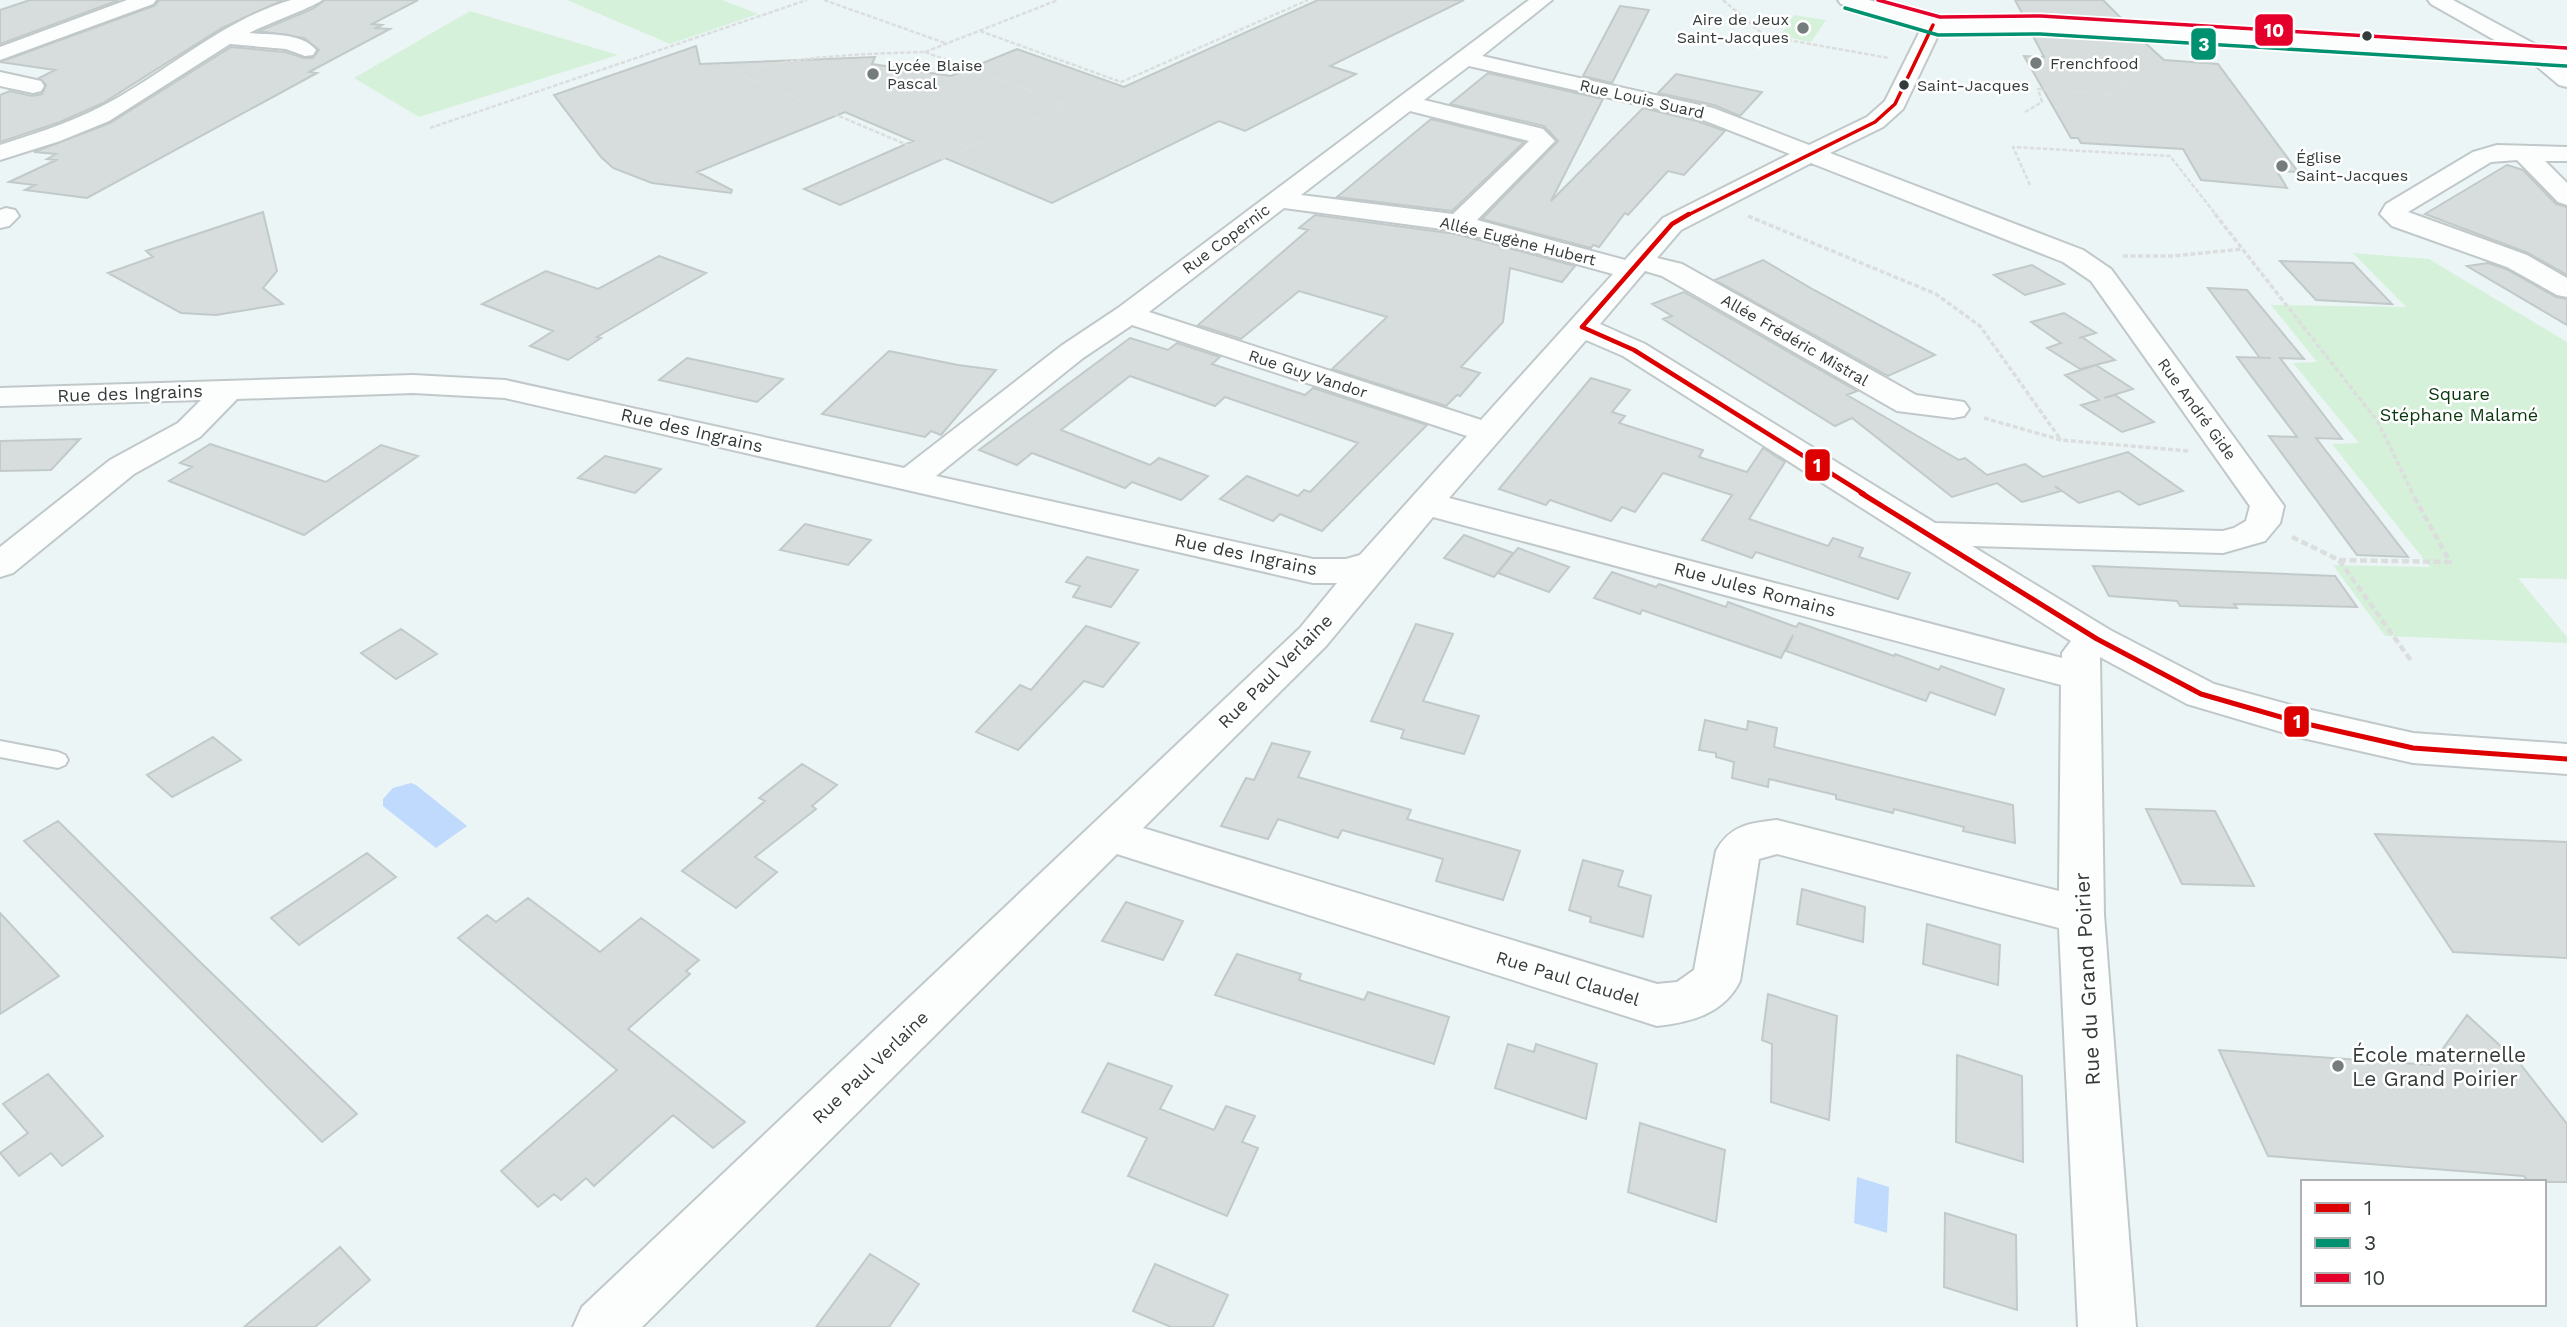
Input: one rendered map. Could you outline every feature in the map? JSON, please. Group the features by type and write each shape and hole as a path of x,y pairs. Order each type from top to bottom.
{"street":[{"path":"0,54 146,0"},
{"path":"0,153 102,116 227,37 277,12 312,0"},
{"name":"Rue Copernic","path":"911,479 1072,352 1128,314 1542,0"},
{"path":"1848,0 1938,9 1962,17 2039,24 2528,50 2567,49"},
{"path":"2438,0 2528,50 2567,80"},
{"name":"Rue Paul Verlaine","path":"602,1327 1313,637 1373,563 1672,224 1711,202 1868,126 1895,104 1938,9"},
{"path":"227,37 291,43 305,50"},
{"path":"2528,50 2567,57"},
{"name":"Rue Louis Suard","path":"1466,59 1704,113 1813,154"},
{"path":"0,79 33,86"},
{"path":"1406,103 1535,134 1544,141 1460,223"},
{"path":"2567,154 2497,152 2482,157 2395,209 2393,214 2401,220 2516,261 2567,289"},
{"path":"2523,152 2567,197"},
{"name":"Rue André Gide","path":"1813,154 2073,256 2101,275 2267,506 2263,523"},
{"name":"Allée Eugène Hubert","path":"1278,200 1460,223 1635,265"},
{"name":"Allée Frédéric Mistral","path":"1635,265 1672,270 1908,404 1953,409"},
{"name":"Rue Guy Vandor","path":"1128,314 1488,433"},
{"path":"1582,327 1634,350 1928,534 2090,658 2298,722 2413,748 2567,759"},
{"name":"Rue des Ingrains","path":"0,397 413,384 505,388 1313,570 1348,571 1373,563"},
{"path":"0,565 122,467 189,429 228,390"},
{"name":"Rue Jules Romains","path":"1426,505 2090,658"},
{"path":"1928,534 2222,542 2247,538 2259,530 2263,523"},
{"name":"Rue du Grand Poirier","path":"2090,658 2081,915 2107,1327"},
{"name":"Rue Paul Claudel","path":"1109,835 1657,1005 1686,1002 1716,981 1738,851 1751,840 1777,837 2081,915"}],"lane":[{"path":"0,748 58,760"}],"path":[{"path":"430,128 807,0"},
{"path":"824,0 947,43"},
{"path":"925,52 1068,105 941,159 734,72 777,62 835,54 925,52 1058,0"},
{"path":"979,31 1122,82 1308,0"},
{"path":"1723,0 1765,36 1915,62"},
{"path":"2025,112 2042,102 2038,89 2113,94 2123,83 2135,84"},
{"path":"2031,184 2013,147 2170,156 2378,422 2424,518 2450,562 2339,560 2263,523"},
{"path":"1711,202 1936,294 1980,326 2061,440"},
{"path":"2073,256 2173,256 2243,249"},
{"path":"1953,409 2061,440 2230,455"},
{"path":"2339,560 2412,662"}],"green space":[{"path":"567,0 722,0 758,14 670,44"},
{"path":"470,11 618,55 419,117 354,78"},
{"name":"Aire de Jeux Saint-Jacques","path":"1794,15 1826,20 1811,42 1780,36"},
{"name":"Square Stéphane Malamé","path":"2353,253 2429,259 2567,342 2567,579 2518,578 2567,637 2567,643 2385,636 2333,565 2430,567 2332,444 2359,443 2293,363 2317,362 2271,305 2406,307"}],"water":[{"path":"411,783 467,826 436,848 383,806 383,799 393,788"},
{"path":"1857,1177 1889,1187 1887,1233 1854,1223"}],"building":[{"path":"30,0 119,0 0,44 0,10"},
{"path":"159,0 283,0 222,28 103,103 60,122 0,142 0,95 10,91 32,96 42,94 46,85 39,78 55,70 0,62 154,6"},
{"path":"325,0 418,0 372,24 382,25 376,28 390,29 309,72 317,73 87,198 25,190 35,185 9,182 56,160 47,159 56,154 34,152 110,123 231,47 285,52 313,58 319,50 304,38 259,31 312,9"},
{"path":"1318,0 1464,0 1330,66 1356,74 1245,131 1219,121 1052,203 945,158 840,205 804,189 913,141 845,112 697,172 732,190 731,193 652,183 613,168 601,157 554,95 696,46 700,64 875,57 872,64 951,76 1017,49 1124,87"},
{"path":"2015,0 2103,0 2124,21 2024,17"},
{"path":"1620,6 1649,10 1612,83 1583,76"},
{"path":"2032,34 2142,40 2164,60 2218,64 2298,172 2277,171 2287,188 2201,180 2183,149 2081,143 2078,138 2071,138 2024,56 2044,57"},
{"path":"1488,73 1603,99 1551,201 1643,108 1725,131 1684,175 1668,171 1628,215 1625,213 1599,247 1593,245 1591,248 1482,219 1558,141 1544,126 1450,104"},
{"path":"1676,74 1762,92 1740,116 1714,105 1658,93"},
{"path":"1431,119 1524,142 1452,211 1337,197"},
{"path":"2507,165 2523,170 2556,204 2567,207 2567,275 2528,253 2425,214"},
{"path":"263,212 277,271 263,288 283,304 216,315 181,313 108,273 153,257 146,251"},
{"path":"1315,215 1456,234 1575,266 1562,282 1510,268 1503,322 1461,367 1480,373 1460,396 1457,395 1446,406 1332,369 1387,317 1299,291 1241,339 1198,325 1308,230 1299,228"},
{"path":"659,256 706,273 597,337 601,338 568,360 530,346 553,331 482,304 546,271 598,289"},
{"path":"1763,260 1935,355 1888,376 1715,280"},
{"path":"2280,261 2353,263 2392,304 2316,300"},
{"path":"2488,263 2506,269 2556,297 2567,299 2567,325 2467,266"},
{"path":"2032,265 2064,284 2025,295 1994,275"},
{"path":"2208,288 2247,290 2304,359 2280,358 2342,439 2316,438 2408,557 2357,555 2269,436 2297,437 2237,357 2260,358"},
{"path":"1684,292 1857,391 1847,395 1959,460 1965,458 1987,475 2025,464 2043,477 2128,452 2183,491 2139,505 2119,491 2079,503 2055,486 2061,491 2022,502 1997,483 1952,497 1852,418 1835,426 1663,319 1672,316 1652,304"},
{"path":"2064,313 2096,333 2082,337 2115,360 2080,369 2047,348 2061,343 2031,322"},
{"path":"1130,338 1168,350 1177,343 1220,357 1212,364 1305,395 1313,388 1427,425 1322,531 1280,514 1273,521 1220,499 1247,476 1298,496 1304,490 1310,492 1358,443 1225,397 1215,406 1130,376 1061,430 1150,465 1159,458 1208,476 1181,500 1132,482 1125,488 1032,453 1017,465 979,450"},
{"path":"889,351 996,370 941,435 931,431 925,437 822,414"},
{"path":"687,358 783,379 757,402 659,380"},
{"path":"2096,365 2133,389 2104,398 2115,395 2154,422 2122,432 2081,405 2099,400 2065,375"},
{"path":"1591,378 1630,390 1612,412 1625,416 1619,423 1703,450 1699,457 1747,472 1763,448 1785,462 1749,519 1828,546 1833,538 1863,548 1859,557 1910,573 1898,599 1756,552 1752,558 1702,540 1732,495 1663,473 1635,512 1622,507 1611,521 1550,500 1546,505 1499,489"},
{"path":"80,439 51,470 0,471 0,441"},
{"path":"210,444 326,482 381,445 418,456 304,535 169,481 192,467 180,463"},
{"path":"605,456 661,469 635,493 578,478"},
{"path":"805,524 871,540 848,565 780,550"},
{"path":"1464,535 1513,553 1494,577 1444,558"},
{"path":"1518,548 1569,567 1549,592 1498,573"},
{"path":"1087,557 1138,570 1111,607 1073,597 1080,586 1066,582"},
{"path":"2093,566 2335,576 2357,607 2234,604 2237,608 2180,606 2177,601 2109,596"},
{"path":"1612,572 1656,587 1659,584 1726,607 1728,602 1796,627 1799,623 1939,670 1941,666 2004,689 1995,715 1930,692 1926,701 1786,651 1793,635 1781,658 1642,610 1640,614 1594,598"},
{"path":"1416,624 1453,634 1423,701 1479,716 1464,754 1401,738 1404,730 1371,721"},
{"path":"1086,626 1139,643 1103,687 1084,681 1018,750 976,732 1020,685 1031,690"},
{"path":"401,629 437,654 396,679 361,653"},
{"path":"1705,720 1747,730 1748,721 1777,728 1774,747 2013,805 2015,843 1963,831 1964,827 1894,809 1893,813 1836,799 1836,795 1769,779 1768,787 1732,778 1734,762 1716,757 1716,753 1699,750"},
{"path":"213,737 241,760 172,797 147,775"},
{"path":"1272,743 1310,752 1298,777 1411,810 1407,819 1520,851 1503,900 1436,881 1443,859 1342,830 1338,838 1278,819 1268,839 1221,826 1246,778 1254,780"},
{"path":"802,764 837,785 812,806 816,809 755,857 777,872 736,908 682,871 765,801 759,798"},
{"path":"2146,809 2215,811 2254,886 2182,884"},
{"path":"58,821 357,1114 322,1142 24,841"},
{"path":"2375,834 2567,842 2567,958 2453,952"},
{"path":"367,853 396,877 299,945 271,918"},
{"path":"1583,860 1623,871 1618,886 1651,896 1643,937 1590,922 1591,917 1569,910"},
{"path":"1802,889 1865,907 1863,942 1797,924"},
{"path":"528,898 600,952 641,918 699,960 686,971 690,974 628,1029 745,1122 713,1148 673,1115 594,1186 586,1178 561,1200 554,1194 538,1207 501,1171 617,1070 458,938 487,915 496,922"},
{"path":"1126,902 1183,921 1163,960 1102,941"},
{"path":"0,913 59,976 0,1014"},
{"path":"1927,924 2000,945 1998,985 1923,964"},
{"path":"1237,954 1301,974 1299,980 1364,1000 1368,992 1449,1017 1434,1064 1215,995"},
{"path":"1768,994 1837,1016 1829,1120 1771,1102 1772,1044 1762,1040"},
{"path":"2467,1015 2521,1065 2567,1124 2567,1182 2527,1180 2524,1176 2268,1156 2219,1050 2431,1065"},
{"path":"1508,1044 1534,1052 1536,1044 1597,1064 1586,1119 1495,1088"},
{"path":"1957,1055 2022,1076 2023,1162 1956,1142"},
{"path":"1108,1063 1172,1086 1160,1109 1214,1130 1226,1106 1255,1116 1242,1142 1258,1148 1227,1216 1128,1176 1147,1138 1082,1112"},
{"path":"48,1074 103,1136 62,1166 51,1153 19,1176 0,1153 28,1133 3,1104"},
{"path":"1640,1123 1725,1150 1716,1222 1628,1192"},
{"path":"1945,1213 2016,1235 2017,1310 1944,1287"},
{"path":"340,1247 370,1280 315,1327 244,1327"},
{"path":"870,1254 919,1284 889,1327 816,1327"},
{"path":"1155,1264 1228,1295 1213,1327 1171,1327 1133,1311"}],"transit line":[{"name":"10","path":"1878,0 1940,17 2041,16 2567,48"},
{"name":"3","path":"1845,8 1938,35 2040,34 2566,66"},
{"name":"1","path":"1582,327 1672,224 1701,207 1875,122 1895,104 1933,25"},
{"name":"1","path":"1582,327 1634,350 2032,600 2097,639 2201,694 2298,722 2413,748 2567,759"}],"place":[{"name":"Aire de Jeux Saint-Jacques","path":"1803,28"},
{"name":"Frenchfood","path":"2036,63"},
{"name":"Lycée Blaise Pascal","path":"873,74"},
{"name":"Saint-Jacques","path":"1904,85"},
{"name":"Église Saint-Jacques","path":"2282,166"},
{"name":"École maternelle Le Grand Poirier","path":"2338,1066"}]}
